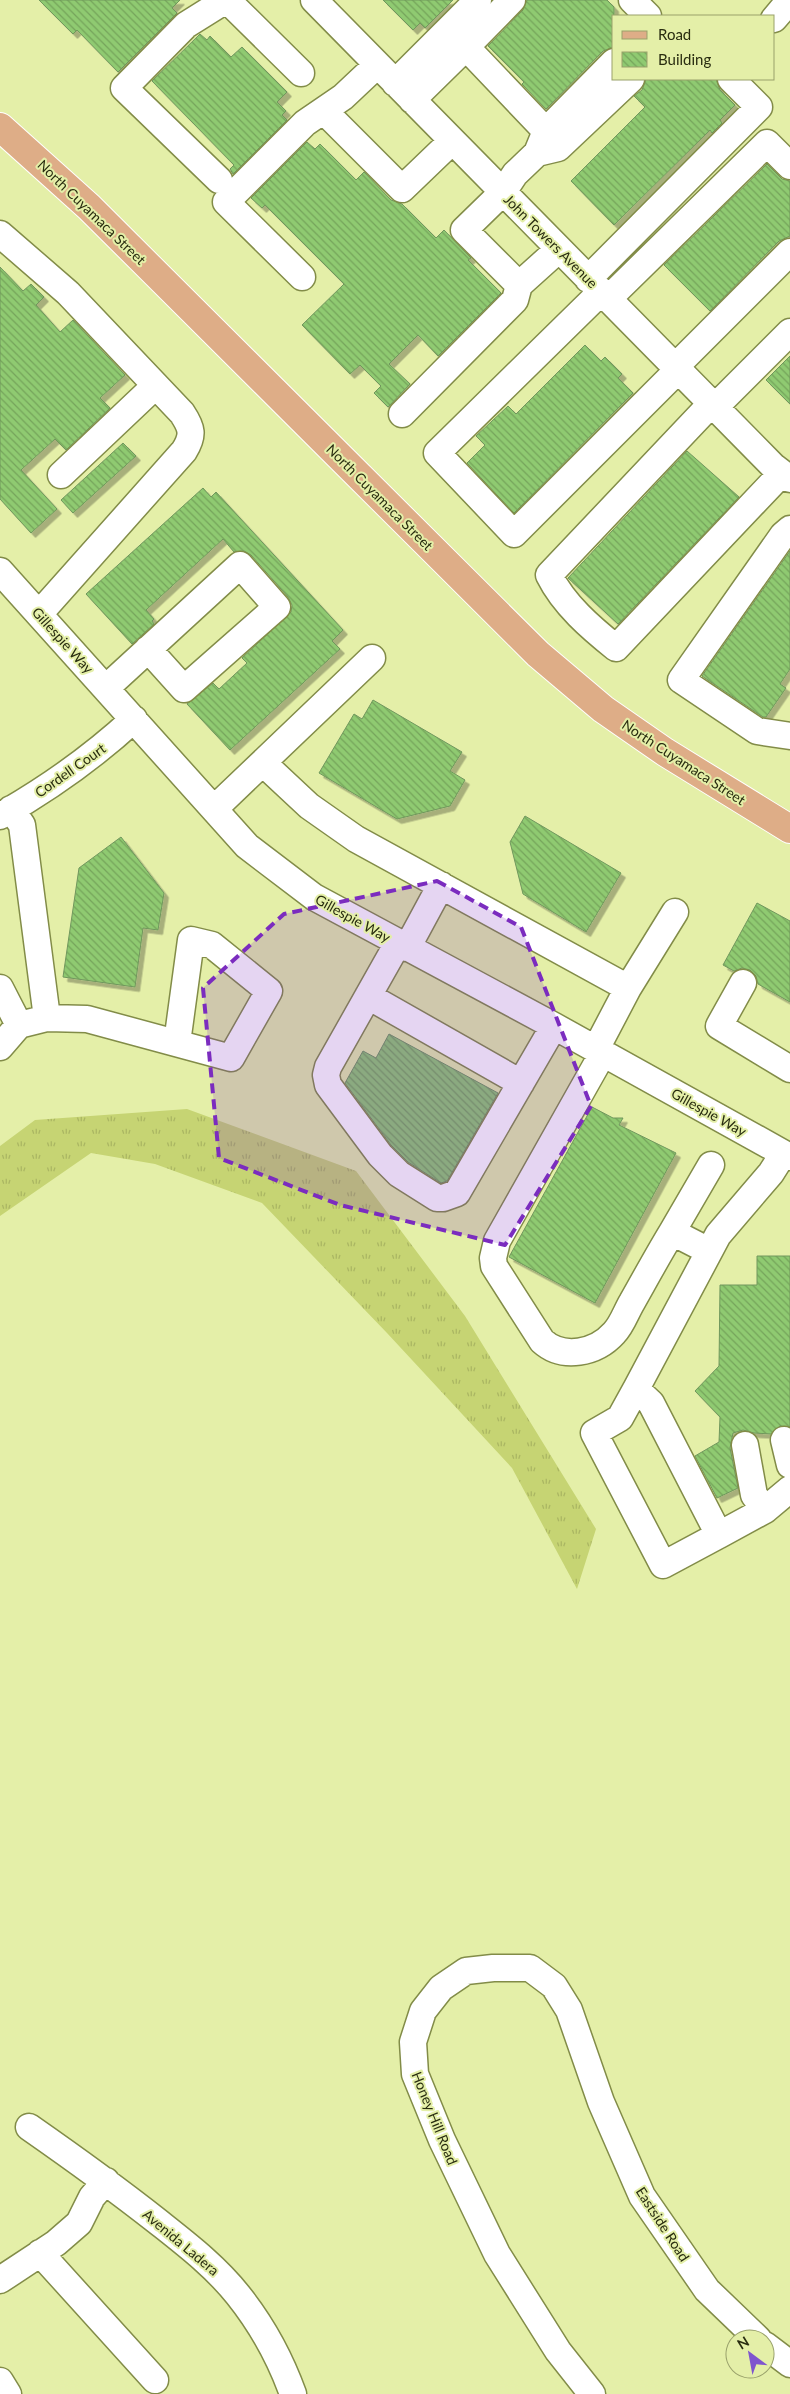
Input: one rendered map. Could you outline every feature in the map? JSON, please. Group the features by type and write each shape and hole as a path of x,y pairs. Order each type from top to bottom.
{"main road":[{"name":"North Cuyamaca Street","path":"0,127 90,207 538,654 603,709 665,752 790,828"}],"street":[{"path":"219,180 124,88 186,25 226,0 301,73"},
{"path":"395,82 478,0"},
{"path":"302,277 226,202 306,123 324,110 344,98 395,82 466,46 512,0"},
{"path":"632,0 647,15"},
{"path":"775,18 790,0"},
{"name":"John Towers Avenue","path":"318,2 559,250 786,476"},
{"path":"466,46 542,142 558,148 630,80"},
{"path":"519,285 464,230 503,192 515,174 542,142 612,64"},
{"path":"732,80 759,107 599,290 437,453 514,534 790,252"},
{"path":"324,110 402,189 452,140"},
{"path":"599,290 767,143 790,166"},
{"path":"0,234 68,293 155,386 189,424 191,440 39,614"},
{"path":"402,414 515,300 519,285 559,250"},
{"path":"786,476 616,648 600,635 559,594 549,575 713,405 790,332"},
{"path":"61,475 155,386"},
{"path":"790,529 777,543 681,680 757,731 790,736"},
{"path":"106,688 148,649 240,565 276,607 184,689 148,649"},
{"name":"Gillespie Way","path":"0,571 247,846 314,897 600,1051 787,1156"},
{"path":"214,809 372,658"},
{"name":"Cordell Court","path":"6,812 48,788 102,749 134,719"},
{"path":"263,763 287,787 329,821 356,839 628,988"},
{"path":"6,812 22,825 47,1018"},
{"path":"441,885 368,996 328,1067 326,1075 328,1085 380,1155 400,1174 428,1194 443,1198 458,1193 554,1026"},
{"path":"675,912 628,988 600,1051 497,1242 494,1266 542,1341 558,1352 574,1353 599,1344 615,1332 711,1165"},
{"path":"0,1047 19,1025 47,1018 86,1018 176,1043 231,1058 269,991 212,945 191,940 176,1043"},
{"path":"743,983 719,1026 790,1069"},
{"path":"0,988 19,1025"},
{"path":"368,996 521,1083"},
{"path":"787,1156 718,1235 620,1418 594,1433 663,1565 765,1510 790,1489"},
{"path":"672,1232 710,1251"},
{"path":"636,1389 651,1402 720,1535"},
{"path":"784,1440 790,1465"},
{"path":"745,1445 754,1494 765,1510"},
{"name":"Honey Hill Road","path":"578,2033 562,1998 554,1986 530,1968 493,1968 466,1971 441,1988 423,2011 413,2042 413,2058 415,2074 442,2140 497,2254 558,2351 592,2394"},
{"name":"Eastside Road","path":"578,2033 601,2102 642,2196 707,2290 748,2329"},
{"name":"Avenida Ladera","path":"29,2127 106,2181 194,2249 238,2294 273,2348 293,2394"},
{"path":"0,2280 40,2253 79,2223 92,2196 106,2181"},
{"path":"40,2253 155,2380"},
{"path":"775,2353 790,2364"},
{"path":"0,2381 8,2394"}],"highlighted area":[{"path":"437,881 521,927 591,1106 505,1245 340,1205 219,1158 203,988 284,914"}],"green space":[{"path":"187,1109 356,1171 465,1316 596,1529 577,1589 512,1468 387,1333 262,1203 155,1164 91,1153 0,1216 0,1146 35,1120"}],"building":[{"path":"39,0 180,0 172,8 177,13 118,72 77,30 73,34"},
{"path":"383,0 453,0 425,28 420,23 413,30"},
{"path":"527,0 607,0 614,7 614,15 612,15 612,48 603,51 546,109 522,84 524,82 488,46 523,10"},
{"path":"200,34 207,40 210,36 231,57 242,47 287,92 277,102 286,111 282,115 287,120 233,174 230,169 234,165 152,81"},
{"path":"646,80 716,80 720,90 735,105 720,120 722,123 712,133 710,130 614,225 571,181 645,107 634,96 642,90"},
{"path":"307,142 315,149 320,144 356,180 364,172 391,200 402,204 436,238 444,230 471,258 468,260 501,293 438,356 418,335 389,364 410,384 388,407 374,393 381,386 360,365 350,374 302,325 344,284 265,205 262,208 251,198"},
{"path":"767,164 782,179 790,181 790,236 779,241 710,311 664,265"},
{"path":"0,267 23,291 31,284 44,297 36,305 60,332 73,320 125,375 100,398 110,408 66,450 55,439 21,470 57,509 31,533 0,499"},
{"path":"585,345 601,361 605,357 622,374 618,378 633,393 514,513 467,463 485,445 476,436 508,406 516,414"},
{"path":"790,356 790,404 766,380"},
{"path":"123,443 136,456 73,513 61,500"},
{"path":"687,451 739,497 618,624 568,578"},
{"path":"203,488 211,497 216,492 343,630 332,641 340,649 230,750 187,704 213,683 219,689 247,663 242,658 291,612 292,605 288,597 251,555 244,551 234,552 223,539 146,610 154,619 152,621 154,624 132,644 86,594"},
{"path":"790,551 790,669 780,684 786,688 766,717 763,717 702,676"},
{"path":"373,700 462,752 450,771 465,780 450,806 397,819 319,773 354,714 362,719"},
{"path":"525,816 621,873 586,932 523,894 510,842"},
{"path":"121,837 164,893 158,930 143,928 135,987 63,977 79,868"},
{"path":"757,903 790,921 790,1002 758,984 756,976 750,970 742,968 734,971 723,965"},
{"path":"389,1034 498,1093 447,1181 441,1183 408,1162 391,1145 345,1083 363,1051 376,1058"},
{"path":"592,1107 613,1118 623,1118 619,1125 676,1153 595,1303 509,1257"},
{"path":"757,1256 790,1256 790,1427 780,1426 771,1434 743,1430 733,1433 730,1448 738,1488 717,1498 695,1456 719,1442 720,1417 695,1391 719,1366 720,1285 757,1285"}]}
